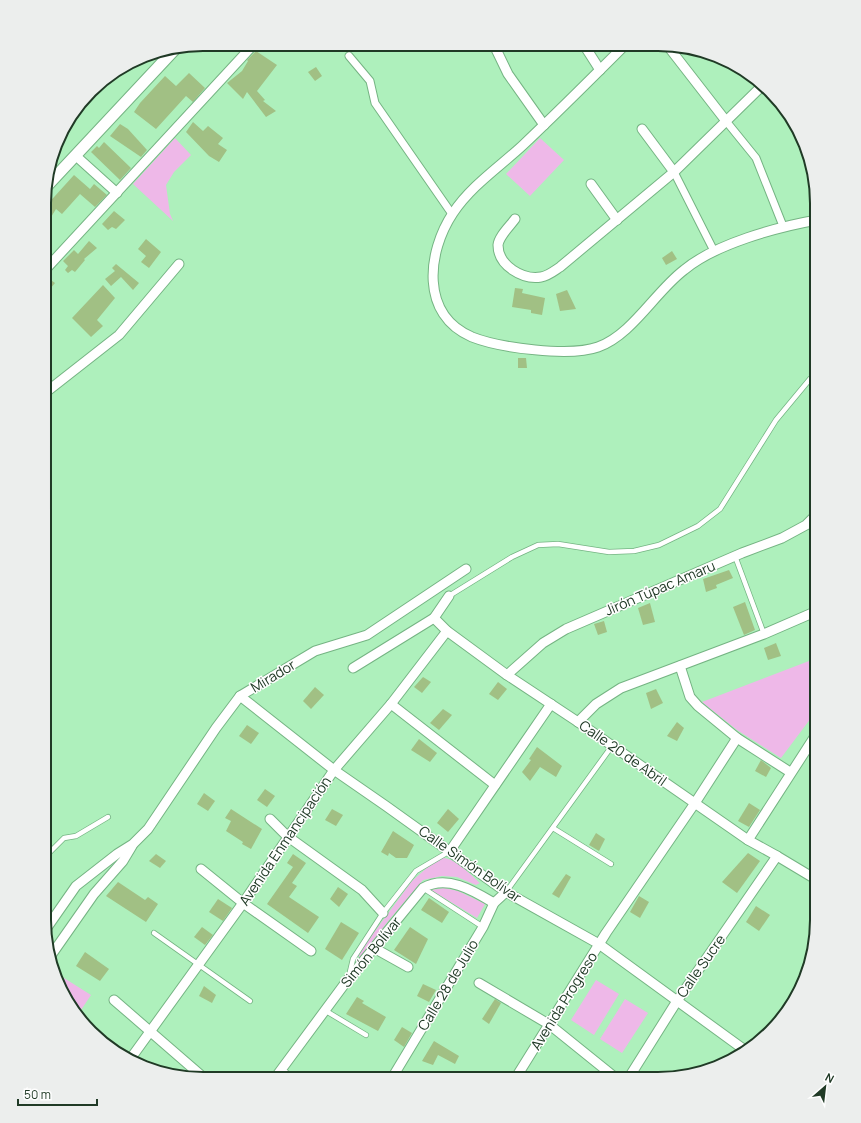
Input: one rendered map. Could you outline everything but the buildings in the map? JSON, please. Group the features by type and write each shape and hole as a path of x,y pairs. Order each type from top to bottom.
{"street":[{"path":"51,263 248,51"},
{"path":"497,51 508,74 544,125"},
{"path":"588,51 600,70"},
{"path":"619,51 544,125 478,183 452,214 441,236 432,270 436,299 446,317 464,332 485,341 514,348 578,351 589,350 606,344 622,333 683,270 714,251 783,226 810,221"},
{"path":"672,51 756,158 783,226"},
{"path":"53,180 170,55"},
{"path":"349,56 370,81 375,102 452,214"},
{"path":"515,219 500,239 498,245 502,259 516,273 535,278 546,276 560,267 674,172 758,89"},
{"path":"642,129 674,172 714,251"},
{"path":"76,156 116,193"},
{"path":"591,184 617,220"},
{"path":"51,389 119,335 179,264"},
{"name":"Jirón Túpac Amaru","path":"507,675 543,643 566,628 592,616 629,603 735,556 782,538 793,531 793,533 810,520"},
{"name":"Mirador","path":"51,921 76,886 117,854 133,844 148,829 161,812 216,728 240,696 315,651 367,635 466,569"},
{"path":"353,668 434,618 449,596"},
{"path":"578,722 596,704 621,688 764,634 810,614"},
{"name":"Calle 20 de Abril","path":"434,618 447,631 507,675 578,722 695,804 748,840 810,876"},
{"name":"Avenida Enmancipación","path":"133,1055 243,903 287,836 334,770 391,704 447,631"},
{"path":"680,666 690,697 694,702 738,738 790,772"},
{"name":"Calle Simón Bolívar","path":"240,696 334,770 506,892 599,944 741,1047"},
{"path":"391,704 495,785"},
{"path":"450,851 551,704"},
{"name":"Avenida Progreso","path":"520,1072 599,944 695,804 738,738"},
{"path":"748,840 790,772 810,743"},
{"path":"270,819 287,836 362,890 382,913"},
{"name":"Mirador","path":"54,951 94,894 123,861 133,844"},
{"name":"Calle Sucre","path":"632,1072 676,1001 777,856"},
{"path":"201,869 243,903 311,951"},
{"path":"423,888 429,884 438,883 456,885 475,892 494,903"},
{"name":"Simón Bolívar","path":"279,1072 326,1011 348,979 423,888"},
{"name":"Calle 28 de Julio","path":"396,1072 483,927 494,903 506,892"},
{"path":"374,948 408,967"},
{"path":"479,983 550,1025 608,1072"},
{"path":"114,1000 197,1072"}],"lane":[{"path":"449,596 512,557 538,545 558,544 609,552 634,551 660,545 698,526 720,509 776,420 810,379"},
{"path":"735,556 764,634"},
{"path":"506,892 612,746"},
{"path":"51,851 64,838 76,836 108,817"},
{"path":"553,828 611,864"},
{"path":"348,979 353,959 382,913 416,871 450,851"},
{"path":"423,888 483,927"},
{"path":"154,933 250,1001"},
{"path":"326,1011 366,1035"},
{"path":"281,1069 286,1072"}],"shaded area":[{"path":"175,138 191,155 174,172 166,185 170,214 173,221 133,184"},
{"path":"540,138 564,160 530,196 506,174"},
{"path":"809,661 810,719 781,758 737,730 702,702"},
{"path":"438,858 449,859 455,862 480,883 476,885 457,877 442,876 423,880 389,920 359,959 359,954 364,946 412,881"},
{"path":"444,888 458,891 485,904 477,918 431,890"},
{"path":"63,977 91,995 81,1011 71,996"},
{"path":"596,980 619,994 594,1035 571,1020"},
{"path":"625,999 648,1013 622,1053 600,1039"}]}
